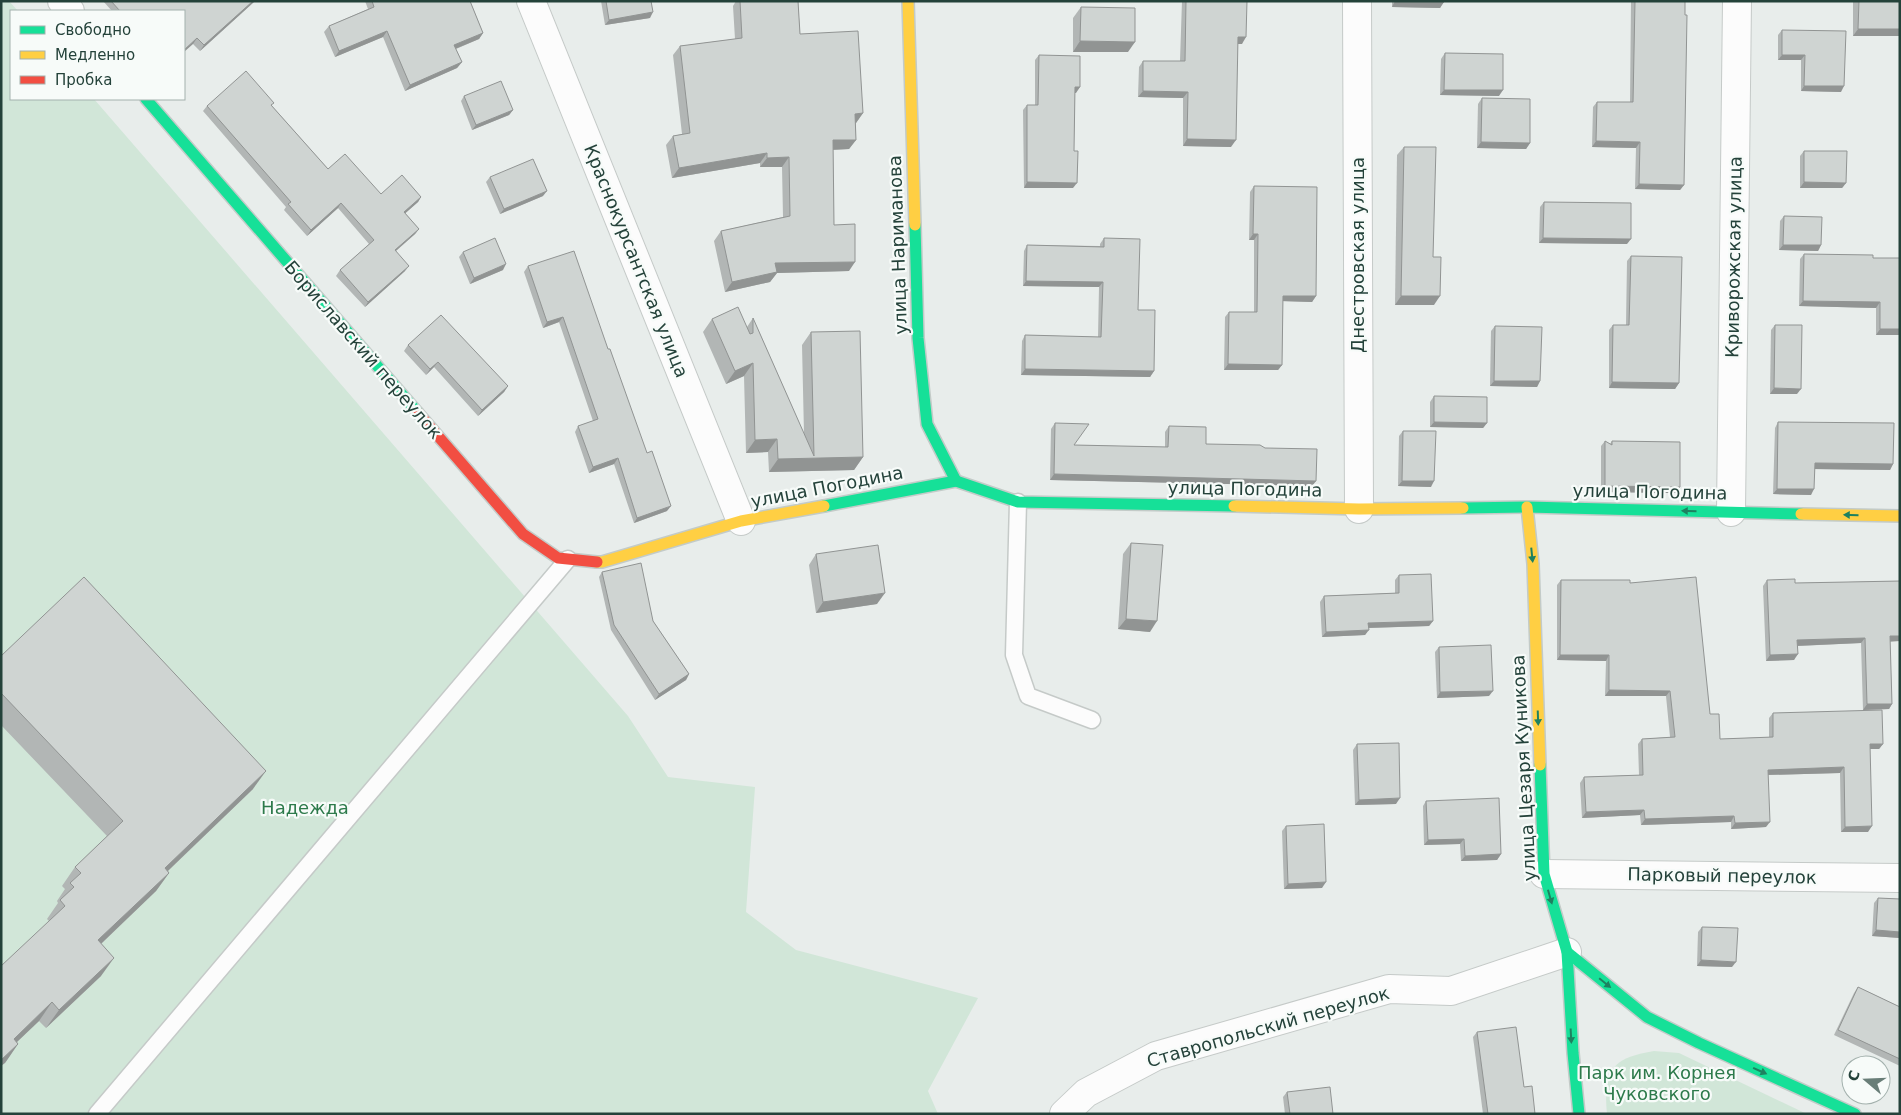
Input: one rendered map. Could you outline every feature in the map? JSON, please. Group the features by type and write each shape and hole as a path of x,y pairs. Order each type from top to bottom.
{"street":[{"name":"Краснокурсантская улица","path":"531,1 742,521"},
{"name":"улица Нариманова","path":"908,1 919,347 927,424 956,481"},
{"name":"Днестровская улица","path":"1358,1 1359,509"},
{"name":"Криворожская улица","path":"1731,512 1737,1"},
{"name":"Бориславский переулок","path":"147,100 523,534 558,558 602,562"},
{"name":"улица Погодина","path":"602,562 742,521 956,481 1018,502 1359,509 1527,507 1900,516"},
{"name":"улица Цезаря Куникова","path":"1527,507 1533,564 1544,874 1567,952 1572,1053 1579,1114"},
{"name":"Парковый переулок","path":"1544,874 1900,878"},
{"name":"Ставропольский переулок","path":"1064,1114 1086,1093 1156,1056 1389,989 1450,991 1567,952"},
{"path":"1567,952 1647,1016 1699,1043 1856,1114"}],"lane":[{"path":"1018,502 1014,655 1028,696 1092,720"},
{"path":"97,1114 568,559"}],"green space":[{"name":"Надежда","path":"1,1 9,1 17,10 10,10 10,100 95,100 628,716 668,777 755,787 746,912 796,950 978,998 928,1091 938,1114 1,1114"},
{"name":"Парк им. Корнея Чуковского","path":"1654,1051 1679,1053 1807,1114 1607,1114 1607,1087 1613,1069 1628,1058"}],"building":[{"path":"111,1 253,1 204,45 197,38 185,49 185,10 119,10"},
{"path":"372,1 470,1 483,33 454,45 462,62 410,85 387,31 339,51 329,26 374,7"},
{"path":"606,1 651,1 653,12 609,20"},
{"path":"740,1 798,1 800,34 858,31 863,113 855,114 856,140 833,140 834,225 855,224 855,262 775,263 777,272 732,282 721,231 790,216 789,157 767,158 767,153 679,168 673,136 690,133 680,46 742,38"},
{"path":"1186,1 1247,1 1246,37 1238,37 1236,140 1187,139 1188,92 1143,91 1143,61 1185,61"},
{"path":"1395,1 1444,1 1444,2"},
{"path":"1635,1 1685,1 1685,15 1687,15 1684,185 1639,184 1640,142 1596,141 1597,102 1633,102"},
{"path":"1859,1 1900,1 1900,29 1858,29"},
{"path":"1081,7 1135,8 1135,42 1080,41"},
{"path":"1782,30 1846,31 1844,86 1804,86 1805,55 1782,55"},
{"path":"1445,53 1503,54 1503,90 1444,90"},
{"path":"1039,55 1080,56 1080,87 1075,87 1074,151 1078,151 1077,183 1027,182 1027,105 1038,105"},
{"path":"246,71 274,103 271,105 328,169 345,154 381,194 402,175 421,197 404,212 419,229 395,250 409,266 368,302 340,270 374,240 341,203 311,230 288,204 291,202 207,106"},
{"path":"501,81 513,110 476,125 464,96"},
{"path":"1482,98 1530,99 1530,143 1481,142"},
{"path":"1404,147 1436,147 1433,257 1441,257 1440,296 1401,296"},
{"path":"1804,151 1847,151 1846,183 1804,182"},
{"path":"533,159 547,191 504,209 490,177"},
{"path":"1254,186 1317,187 1316,296 1283,296 1282,365 1228,364 1229,312 1257,312 1258,234 1253,234"},
{"path":"1544,202 1631,203 1631,239 1543,238"},
{"path":"1784,216 1822,217 1821,245 1783,245"},
{"path":"495,238 506,264 474,278 463,252"},
{"path":"1104,238 1140,239 1138,310 1155,310 1154,371 1025,369 1025,335 1101,337 1103,282 1026,281 1027,245 1104,247"},
{"path":"574,251 647,453 652,451 671,506 637,518 618,458 593,467 578,426 598,419 563,317 547,322 528,266"},
{"path":"1804,254 1873,255 1873,258 1900,258 1900,329 1880,329 1880,302 1803,301"},
{"path":"1631,256 1682,257 1679,383 1612,382 1613,325 1629,325"},
{"path":"738,307 750,334 753,333 753,318 814,456 811,332 860,331 863,457 778,459 777,439 755,440 753,363 735,371 712,319"},
{"path":"441,315 508,386 482,410 438,362 430,369 408,345"},
{"path":"1775,325 1802,325 1801,389 1774,388"},
{"path":"1495,326 1542,327 1540,381 1494,381"},
{"path":"1434,396 1487,397 1487,423 1434,422"},
{"path":"1778,422 1894,423 1893,464 1815,463 1814,489 1777,489"},
{"path":"1055,423 1089,424 1074,445 1168,447 1169,426 1206,427 1206,444 1317,449 1316,481 1054,474"},
{"path":"1403,431 1436,431 1434,481 1402,481"},
{"path":"1605,441 1612,445 1612,441 1680,442 1680,487 1605,486"},
{"path":"1131,543 1163,545 1157,621 1126,619"},
{"path":"878,545 885,593 823,602 816,554"},
{"path":"641,563 653,621 689,674 659,694 614,625 602,572"},
{"path":"1431,574 1433,621 1368,623 1369,630 1326,632 1324,596 1399,593 1399,575"},
{"path":"84,577 266,771 165,868 169,873 98,940 114,958 59,1010 52,1002 14,1039 18,1044 1,1060 1,966 65,906 60,900 74,887 70,883 81,873 75,867 123,821 1,693 1,656"},
{"path":"1696,577 1710,714 1719,714 1720,739 1773,737 1773,713 1882,710 1883,744 1870,744 1872,826 1845,827 1844,767 1768,770 1770,822 1735,823 1734,816 1645,819 1644,810 1586,812 1584,777 1643,775 1642,739 1675,737 1670,691 1609,690 1609,655 1560,655 1561,580 1630,580 1630,583"},
{"path":"1795,579 1795,583 1900,581 1900,636 1890,636 1892,704 1867,704 1865,638 1797,640 1798,654 1770,655 1767,580"},
{"path":"1491,645 1493,691 1440,692 1439,647"},
{"path":"1399,743 1400,798 1359,800 1357,744"},
{"path":"1499,798 1501,854 1465,856 1464,839 1428,840 1426,801"},
{"path":"1324,824 1326,882 1288,884 1286,826"},
{"path":"1878,898 1900,899 1900,932 1876,930"},
{"path":"1702,927 1738,928 1736,962 1701,960"},
{"path":"1858,987 1900,1007 1900,1059 1838,1030"},
{"path":"1516,1027 1524,1087 1532,1086 1535,1114 1488,1114 1477,1032"},
{"path":"1330,1087 1333,1114 1290,1114 1287,1092"}],"traffic: fast":[{"path":"147,100 418,413"},
{"path":"915,225 918,338 927,424 956,481"},
{"path":"824,506 956,481 1018,502 1234,506"},
{"path":"1463,508 1527,507 1801,514"},
{"path":"1540,765 1544,874 1567,952 1579,1114"},
{"path":"1567,952 1647,1017 1699,1043 1855,1114"}],"traffic: slow":[{"path":"908,1 915,225"},
{"path":"597,562 741,521 824,506"},
{"path":"1234,506 1359,509 1463,508"},
{"path":"1527,507 1533,564 1540,765"},
{"path":"1801,514 1900,516"}],"traffic: jam":[{"path":"418,413 523,534 558,558 597,562"}]}
